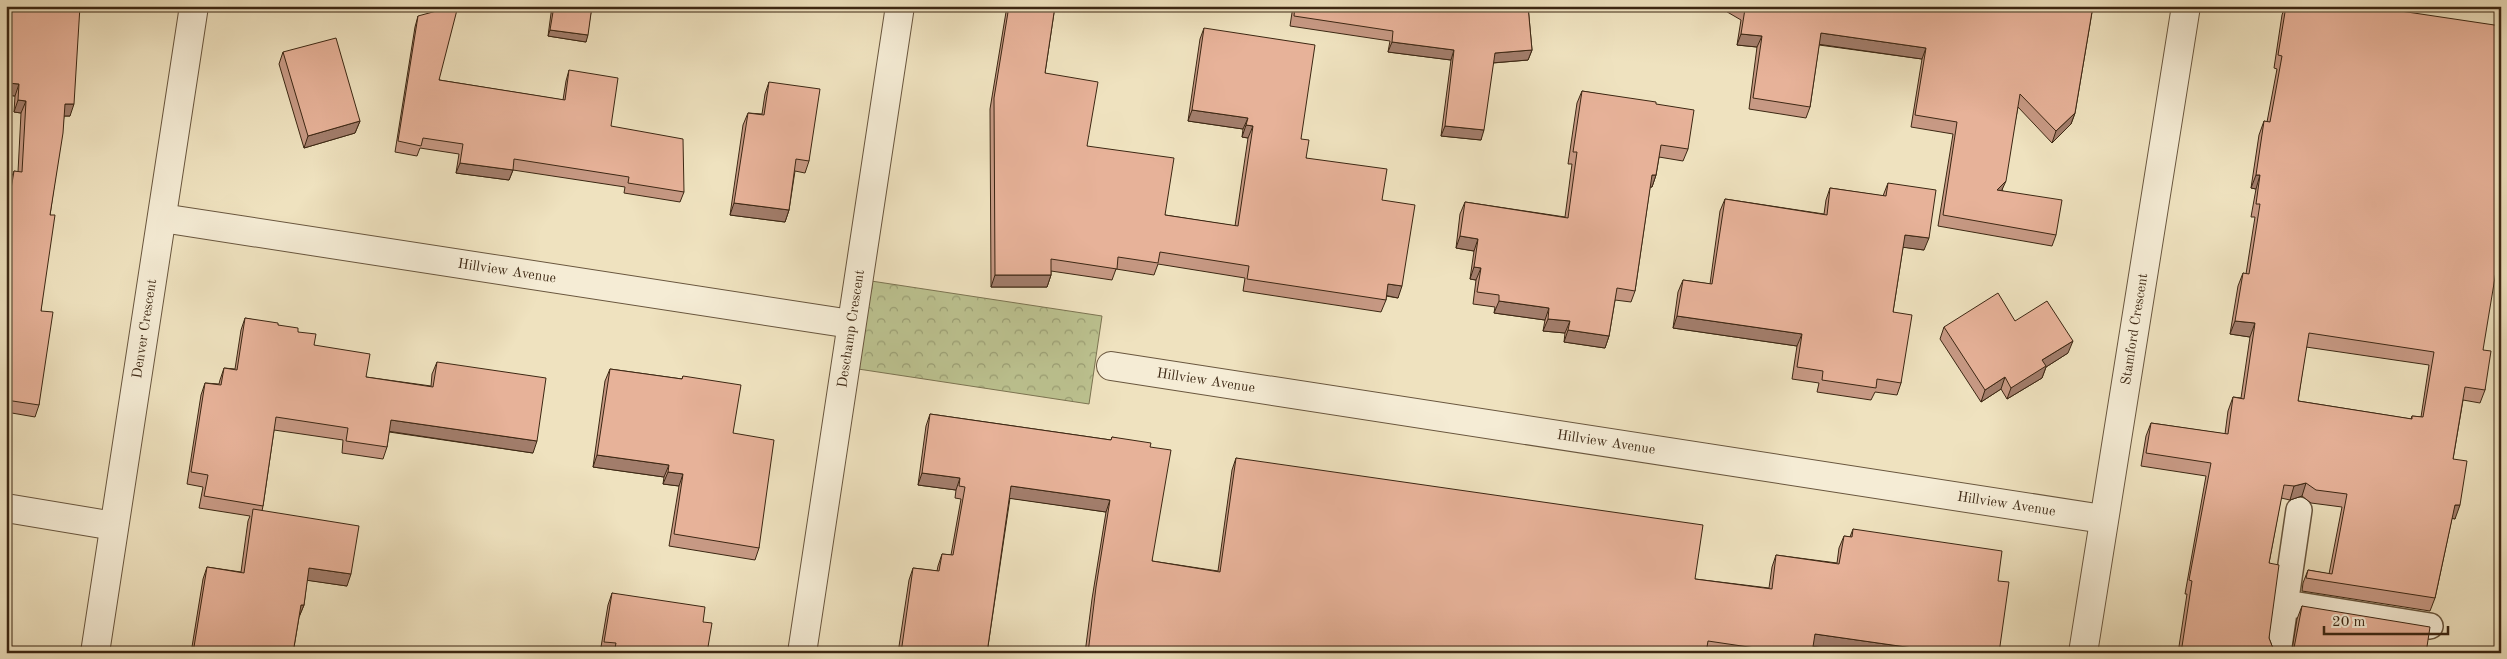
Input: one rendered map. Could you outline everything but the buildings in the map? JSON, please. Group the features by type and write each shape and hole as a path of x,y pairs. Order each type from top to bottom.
{"street":[{"name":"Denver Crescent","path":"95,653 194,6"},
{"name":"Deschamp Crescent","path":"802,653 900,6"},
{"name":"Stamford Crescent","path":"2083,653 2186,6"},
{"name":"Hillview Avenue","path":"162,218 851,324"},
{"name":"Hillview Avenue","path":"1111,366 2103,519"},
{"path":"6,508 114,526"}],"lane":[{"path":"2278,653 2299,510"},
{"path":"2286,603 2430,626"}],"green space":[{"path":"858,279 1102,316 1089,404 845,367"}]}
